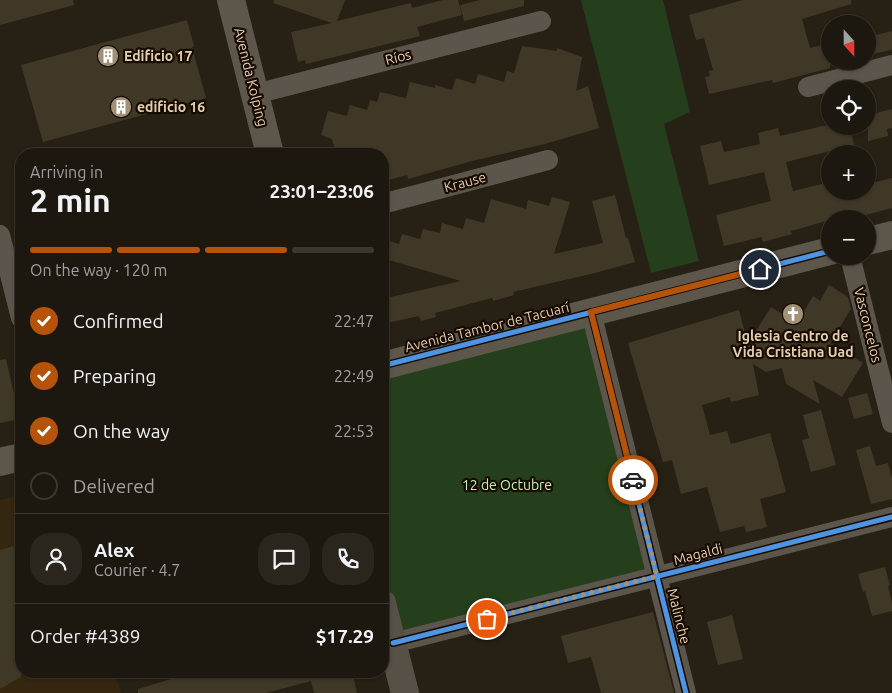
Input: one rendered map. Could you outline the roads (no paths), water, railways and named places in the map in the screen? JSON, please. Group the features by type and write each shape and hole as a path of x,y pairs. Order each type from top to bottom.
{"main road":[{"name":"Avenida Kolping","path":"231,0 268,148"},
{"path":"876,240 892,235"},
{"name":"Avenida Tambor de Tacuarí","path":"389,364 821,253"},
{"path":"0,462 15,458"},
{"path":"389,628 405,693"}],"street":[{"name":"Ríos","path":"255,94 541,21"},
{"path":"808,87 892,65"},
{"name":"Krause","path":"389,202 548,160"},
{"path":"0,235 15,294"},
{"name":"Vasconcelos","path":"852,265 892,423"},
{"name":"Malinche","path":"591,312 686,693"},
{"name":"Magaldi","path":"393,643 892,517"}],"place":[{"name":"Edificio 17","path":"108,56"},
{"name":"edificio 16","path":"121,107"},
{"name":"Iglesia Centro de Vida Cristiana Uad","path":"793,314"}],"park label":[{"name":"12 de Octubre","path":"507,485"}]}
